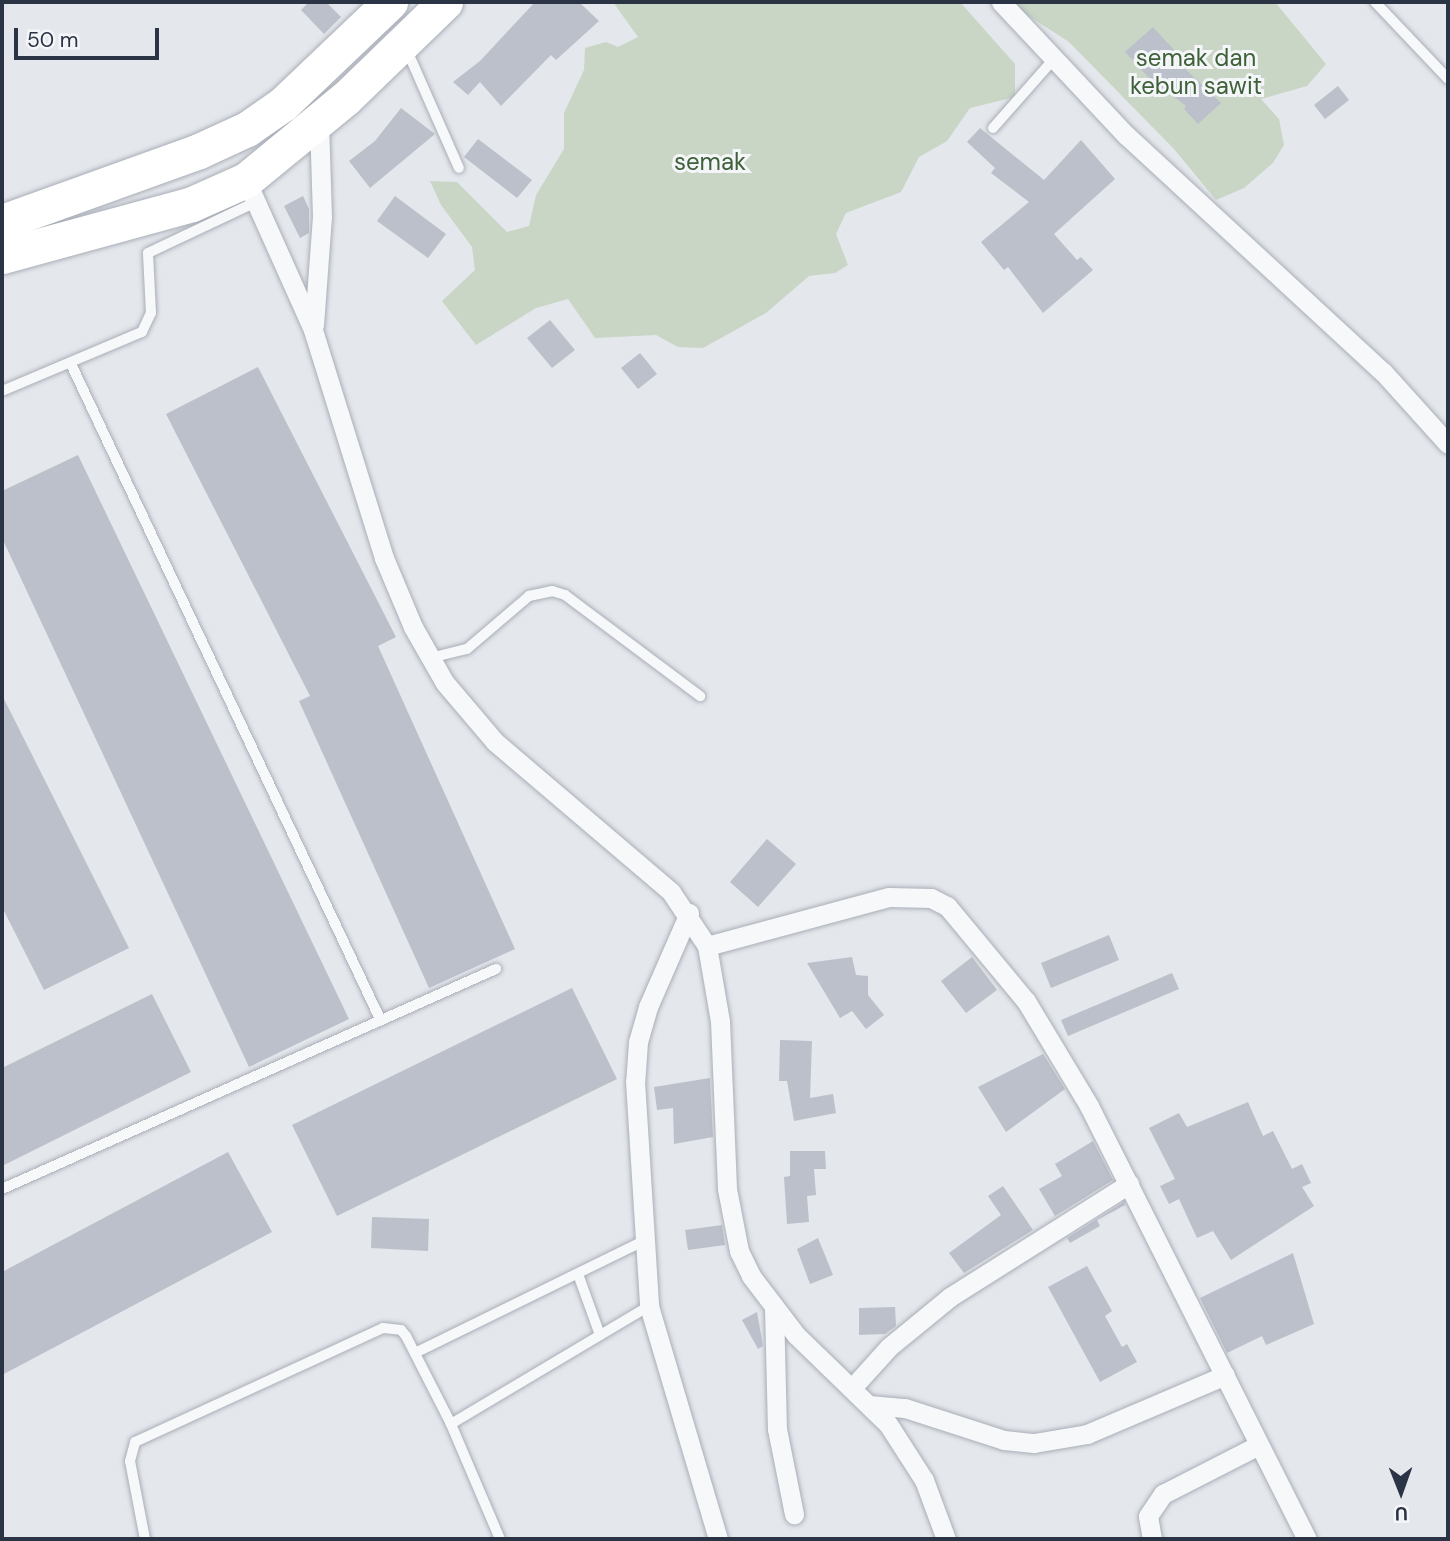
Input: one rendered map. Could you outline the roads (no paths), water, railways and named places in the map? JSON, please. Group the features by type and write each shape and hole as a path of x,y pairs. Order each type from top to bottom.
{"highway":[{"path":"2,222 199,151 247,128 283,104 390,2"},
{"path":"2,256 192,204 251,191 444,2"}],"street":[{"path":"1001,2 1053,60 1223,228 1383,372 1448,444"},
{"path":"313,330 322,217 319,122"},
{"path":"251,191 313,330 384,558 430,658 445,683 495,743 649,870 689,914 707,946 720,1021 732,1220 751,1276 820,1360 888,1424 924,1479 946,1539"},
{"path":"707,946 889,897 931,898 947,906 1026,1001 1129,1184 1225,1375 1257,1446 1307,1539"},
{"path":"689,914 638,1042 635,1081 649,1306 719,1539"},
{"path":"852,1388 889,1347 950,1297 1129,1184"},
{"path":"774,1307 777,1429 794,1514"},
{"path":"869,1405 905,1408 1004,1440 1034,1443 1087,1434 1225,1375"},
{"path":"1152,1539 1148,1516 1163,1494 1257,1446"}],"lane":[{"path":"1375,2 1448,79"},
{"path":"403,43 460,169"},
{"path":"993,128 1053,60"},
{"path":"2,391 129,342 149,323 146,266 152,249 251,191"},
{"path":"71,364 381,1021"},
{"path":"430,658 467,649 528,596 552,591 565,595 700,696"},
{"path":"2,1189 496,970"},
{"path":"415,1353 644,1241"},
{"path":"578,1274 600,1335"},
{"path":"451,1424 649,1306"},
{"path":"145,1539 130,1461 135,1442 383,1328 401,1330 415,1353 451,1424 500,1539"}],"park label":[{"name":"semak dan kebun sawit","path":"1196,72"},
{"name":"semak","path":"710,162"}]}
